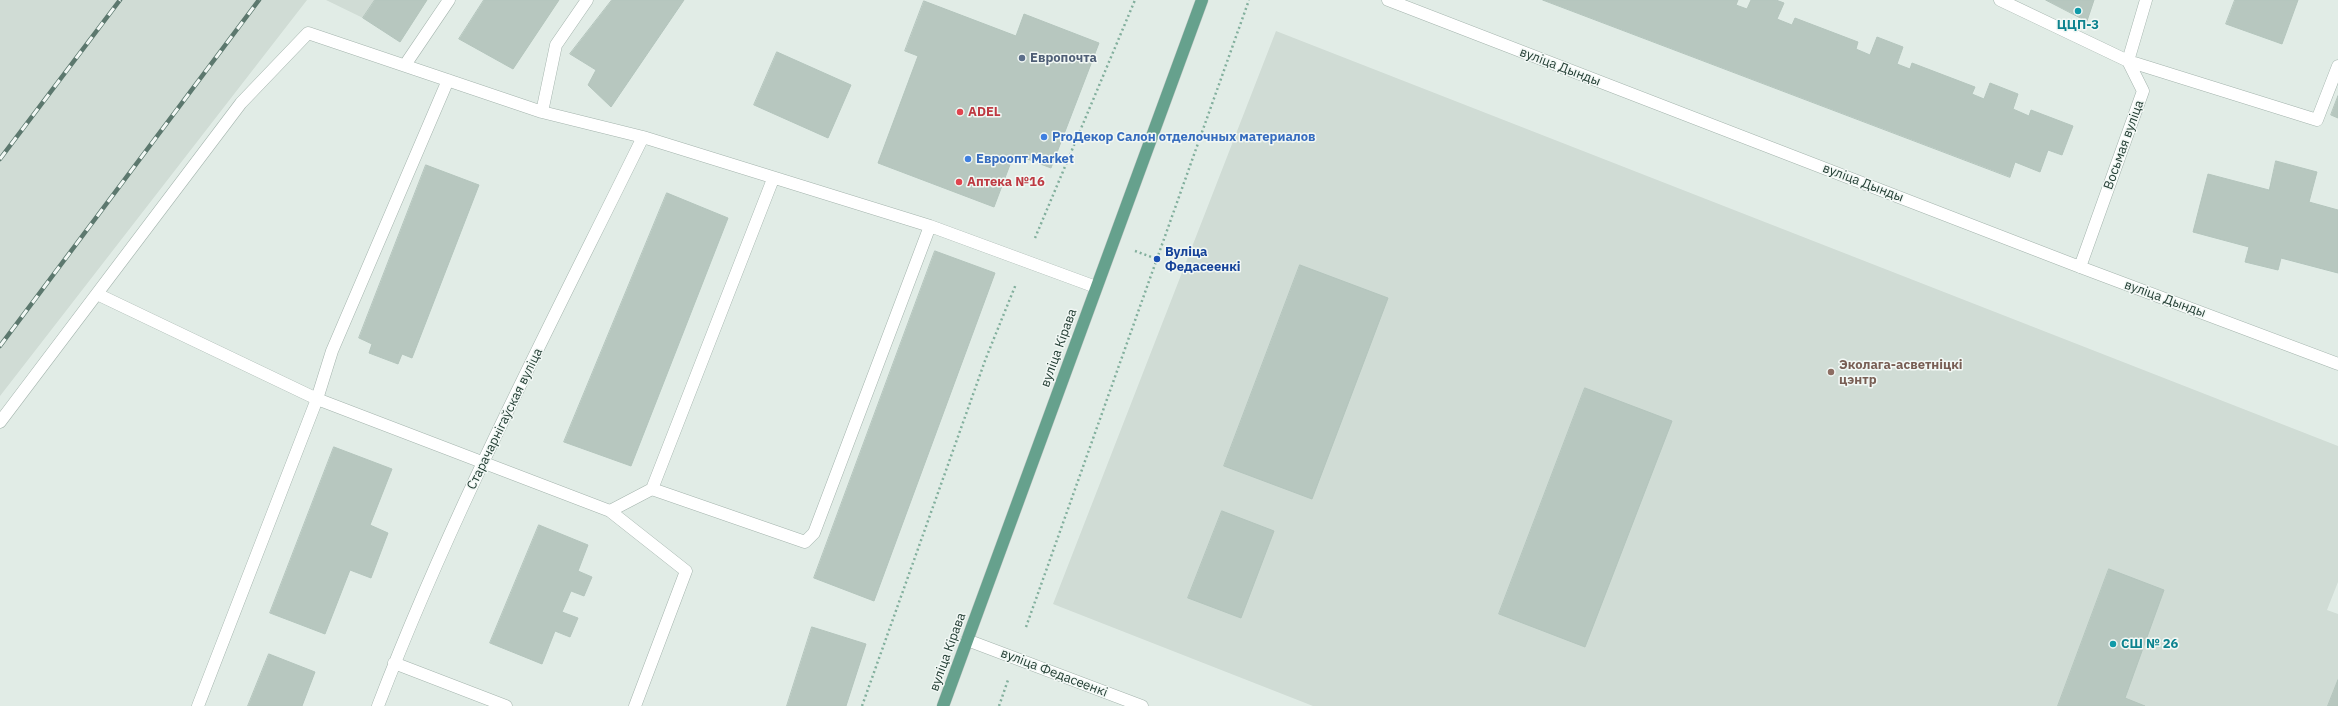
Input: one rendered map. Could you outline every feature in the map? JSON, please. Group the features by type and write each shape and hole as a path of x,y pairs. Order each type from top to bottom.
{"main road":[{"name":"вуліца Кірава","path":"943,706 1202,0"}],"street":[{"path":"405,65 449,0"},
{"path":"542,112 556,45 587,0"},
{"name":"вуліца Дынды","path":"1388,0 2080,268 2338,364"},
{"path":"2000,0 2128,61 2317,120 2338,66"},
{"path":"2128,61 2146,0"},
{"path":"0,422 241,103 308,33 542,112 643,137 773,179 930,226 1096,287"},
{"name":"Восьмая вуліца","path":"2080,268 2143,91 2128,61"},
{"path":"198,706 317,399 332,351 448,80"},
{"name":"Старачарнігаўская вуліца","path":"378,706 394,663 482,464 643,137"},
{"path":"610,511 652,489 773,179"},
{"path":"652,489 805,542 814,533 930,226"},
{"path":"97,294 317,399 482,464 610,511 686,571 635,706"},
{"name":"вуліца Федасеенкі","path":"967,640 1142,706"},
{"path":"394,663 506,706"}],"path":[{"path":"862,706 986,358 1135,0"},
{"path":"1026,627 1249,0"},
{"path":"999,706 1008,677"}],"shaded area":[{"path":"0,0 307,0 0,396"},
{"path":"326,0 375,0 363,18"},
{"path":"1276,31 2338,446 2338,582 2327,610 2338,614 2338,706 1313,706 1053,604"}],"building":[{"path":"375,0 427,0 400,42 363,18"},
{"path":"484,0 559,0 513,69 459,39"},
{"path":"612,0 684,0 611,107 588,85 596,70 570,54"},
{"path":"1543,0 1738,0 1736,5 1747,9 1751,0 1776,0 1784,3 1777,19 1792,25 1795,18 1858,42 1856,49 1870,55 1877,37 1903,47 1897,64 1910,69 1912,63 1975,87 1972,94 1984,99 1990,83 2018,94 2013,109 2029,116 2031,110 2073,126 2062,155 2048,150 2040,172 2015,162 2010,177"},
{"name":"ЦЦП-3","path":"2046,0 2094,0 2087,21"},
{"path":"2235,0 2298,0 2282,44 2226,24"},
{"path":"924,1 1016,36 1024,14 1099,43 1051,168 1014,154 994,207 878,163 918,56 905,51"},
{"path":"777,52 851,85 828,138 754,105"},
{"path":"2338,96 2338,118 2331,115"},
{"path":"2276,161 2317,172 2309,202 2338,210 2338,273 2281,258 2278,270 2245,262 2249,247 2193,232 2208,174 2269,190"},
{"path":"426,165 479,185 412,358 402,354 398,364 369,353 372,344 359,338"},
{"path":"667,193 728,218 631,466 564,442"},
{"path":"935,251 995,273 874,601 814,578"},
{"path":"1300,265 1388,298 1312,499 1224,466"},
{"path":"1585,388 1672,421 1585,647 1499,614"},
{"path":"334,447 392,469 370,525 388,533 371,578 350,570 325,634 270,613"},
{"path":"1222,511 1274,531 1241,618 1188,598"},
{"path":"539,525 588,545 578,571 592,577 584,596 571,591 562,612 578,618 570,637 555,631 542,664 490,643"},
{"name":"СШ № 26","path":"2109,569 2164,590 2125,698 2145,706 2058,706"},
{"path":"812,627 866,644 846,706 787,706"},
{"path":"269,654 315,672 302,706 248,706"},
{"path":"2338,680 2338,706 2328,706"}],"railway":[{"path":"0,159 120,0"},
{"path":"0,346 259,0"}],"place":[{"name":"ЦЦП-3","path":"2078,11"},
{"name":"Европочта","path":"1022,58"},
{"name":"ADEL","path":"960,112"},
{"name":"ProДекор Салон отделочных материалов","path":"1044,137"},
{"name":"Евроопт Market","path":"968,159"},
{"name":"Аптека №16","path":"959,182"},
{"name":"Вуліца Федасеенкі","path":"1157,259"},
{"name":"Эколага-асветніцкі цэнтр","path":"1831,372"},
{"name":"СШ № 26","path":"2113,644"}]}
